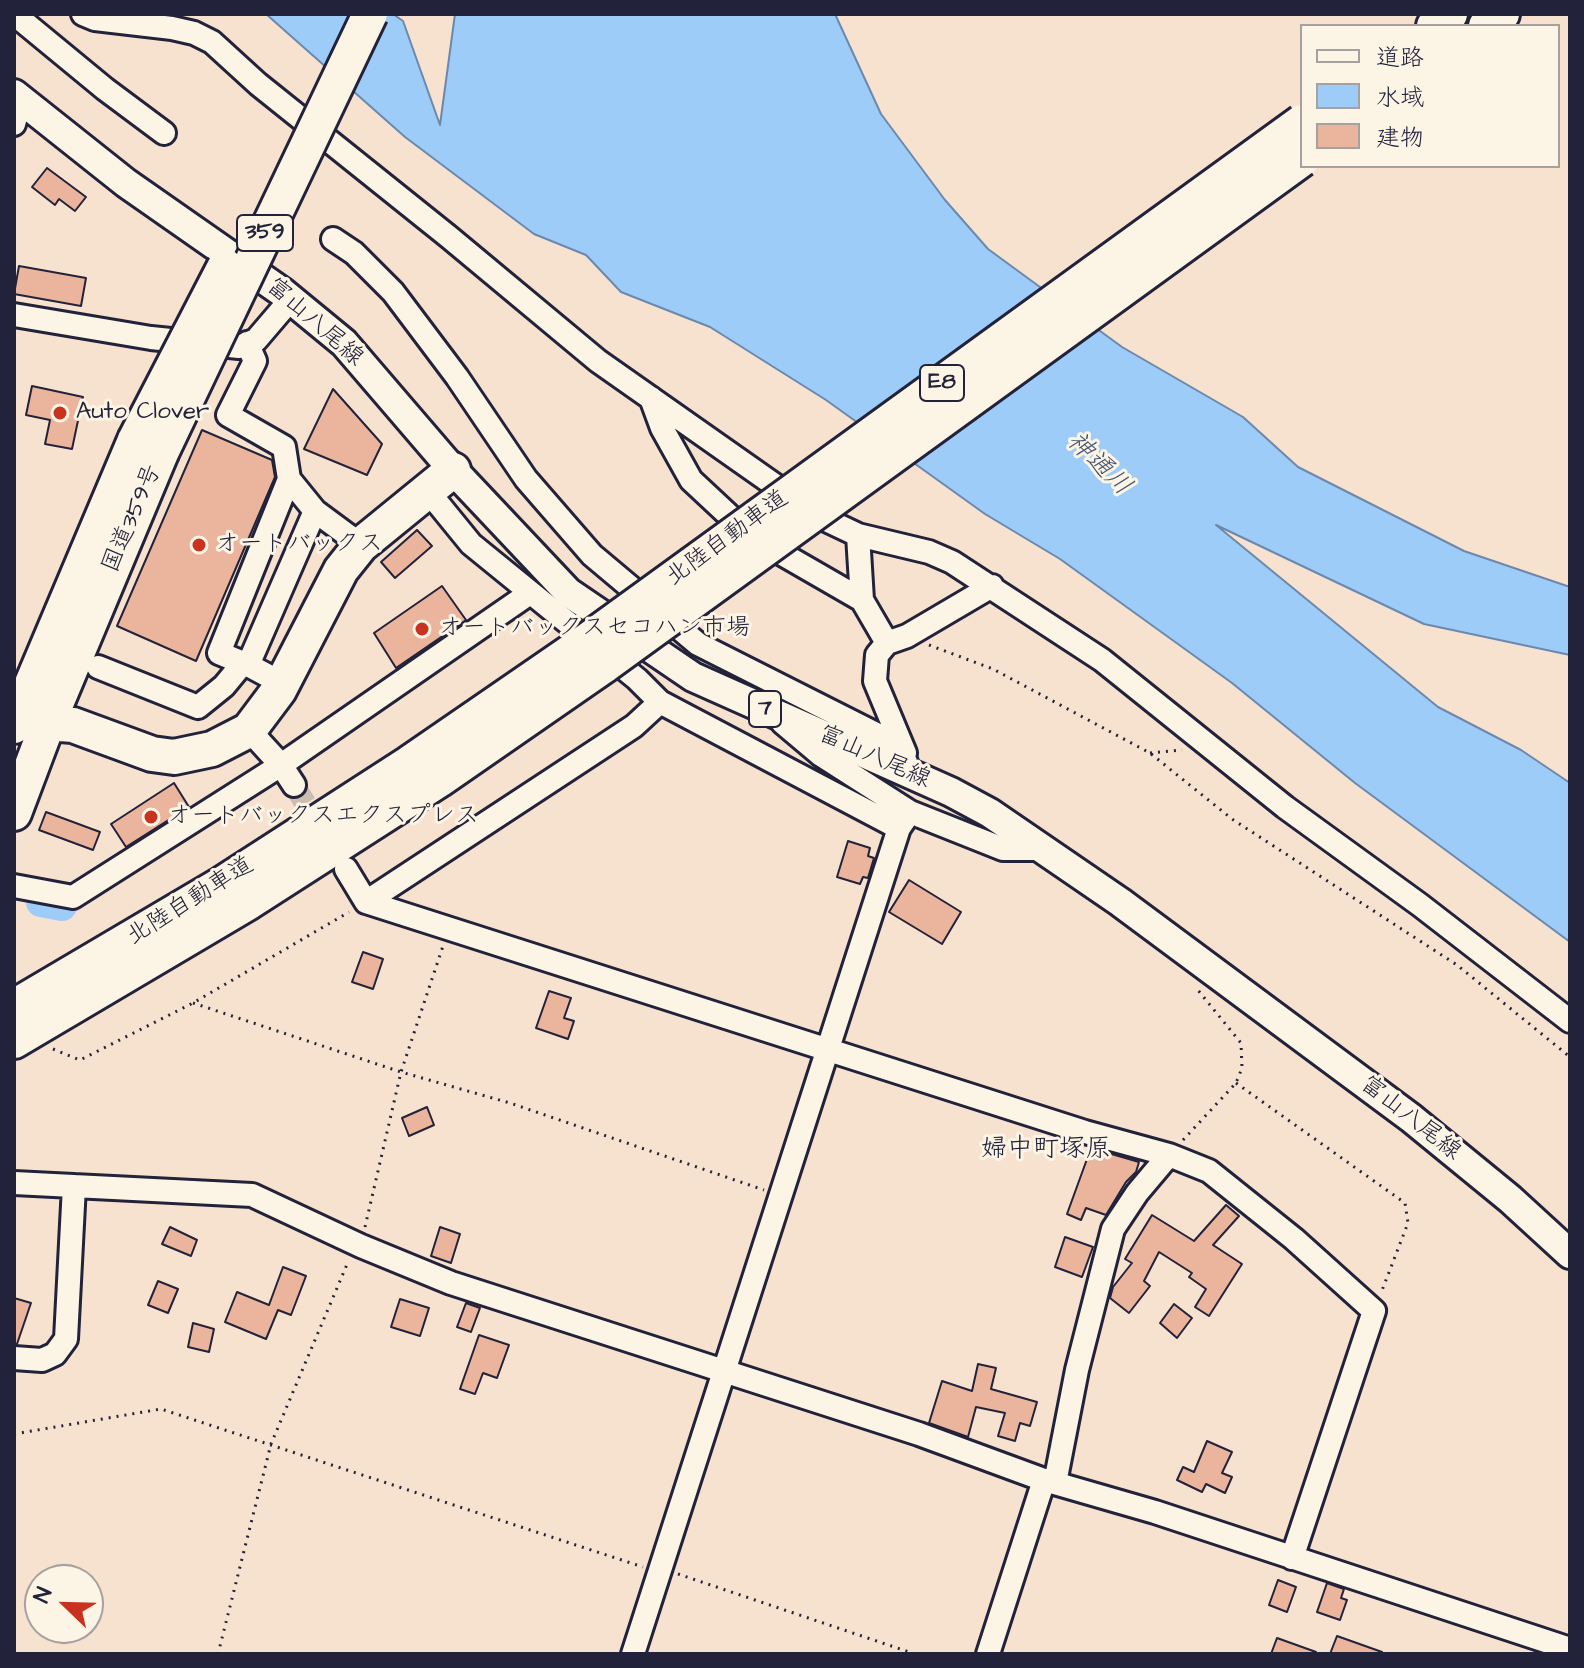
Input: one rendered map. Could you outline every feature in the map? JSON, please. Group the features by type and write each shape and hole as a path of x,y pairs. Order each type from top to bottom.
{"highway":[{"name":"国道359号","path":"33,709 224,268 345,14"},
{"name":"国道359号","path":"148,446 370,14"},
{"name":"北陸自動車道","path":"14,1007 61,998 249,902 427,788 593,655 1300,124"},
{"name":"北陸自動車道","path":"593,655 1300,160"},
{"path":"33,709 152,754 174,757 212,749 249,730 279,690 341,570 361,545 440,480"},
{"name":"359","path":"14,813 33,709"},
{"name":"北陸自動車道","path":"29,1043 61,998"}],"main road":[{"name":"富山八尾線","path":"16,106 291,299 344,343 440,480 568,592 693,677 908,768 990,813 1120,902 1411,1118 1510,1199 1570,1254"}],"street":[{"path":"14,14 164,133"},
{"path":"83,14 95,19 172,28 194,33 212,42 258,84 598,361 820,517 858,535 929,552 952,562 1102,660 1285,807 1420,905 1570,1021"},
{"path":"333,239 354,253 393,292 457,377 526,479 592,555 698,644 890,741 908,768"},
{"path":"14,315 151,338 239,347 256,340 291,299"},
{"path":"247,343 255,361 228,415 284,447 289,479 315,511 361,545"},
{"path":"651,398 662,428 691,480 751,536 862,600 897,639"},
{"path":"276,680 219,653 289,479"},
{"path":"440,480 471,544 614,659 660,702 905,820 1003,849 1042,849"},
{"path":"98,667 198,707 246,664 315,511"},
{"path":"858,535 862,600"},
{"path":"908,768 904,748 875,681 877,655 897,639 992,586"},
{"path":"14,886 73,897 281,765 530,593"},
{"path":"366,902 634,726 660,702"},
{"path":"767,710 905,820"},
{"path":"249,730 281,765 294,785"},
{"path":"633,1654 905,820"},
{"path":"346,869 366,902 1085,1132 1169,1155 1209,1171 1294,1239 1374,1311 1292,1558"},
{"path":"988,1654 1049,1481 1113,1229 1137,1193 1169,1155"},
{"path":"14,1183 252,1195 361,1246 451,1283 1570,1649"},
{"path":"14,1358 42,1360 55,1354 66,1339 74,1186"}],"path":[{"path":"897,639 993,669 1150,753 1232,819 1457,965 1570,1057"},
{"path":"1150,753 1209,748"},
{"path":"29,1043 80,1060 193,1003 366,902"},
{"path":"218,1654 271,1444 347,1263 361,1246 401,1072 449,927"},
{"path":"1169,1155 1236,1083 1242,1068 1241,1043 1193,985"},
{"path":"193,1003 401,1072 510,1103 783,1196"},
{"path":"1236,1083 1405,1203 1408,1223 1374,1311"},
{"path":"14,1434 161,1409 915,1654"}],"water":[{"name":"神通川","path":"266,14 393,14 403,21 440,125 455,14 835,14 881,114 945,200 988,249 1122,347 1243,417 1298,467 1464,551 1570,587 1570,655 1424,624 1216,525 1438,707 1521,750 1570,783 1570,942 1355,783 1232,683 1060,559 985,514 826,400 710,327 621,292 586,255 534,234 405,137"}],"building":[{"path":"47,168 86,197 75,211 59,199 55,205 32,187"},
{"path":"19,266 86,278 81,306 14,294"},
{"path":"32,386 83,397 72,449 45,444 50,420 26,415"},
{"path":"333,389 382,444 367,475 304,449"},
{"name":"オートバックス","path":"202,430 272,460 275,477 196,661 117,626"},
{"path":"417,530 432,546 395,578 381,562"},
{"name":"オートバックスセコハン市場","path":"442,586 466,620 396,668 374,633"},
{"name":"オートバックスエクスプレス","path":"174,783 189,807 126,847 111,824"},
{"path":"46,812 100,832 93,850 39,830"},
{"path":"848,841 870,848 868,856 874,858 868,878 863,877 860,884 837,877"},
{"path":"909,880 961,912 942,944 889,912"},
{"path":"363,952 383,959 373,989 352,982"},
{"path":"549,991 571,998 564,1018 574,1021 568,1039 536,1028"},
{"path":"427,1107 434,1125 409,1136 402,1118"},
{"path":"1091,1148 1139,1162 1136,1172 1126,1182 1106,1215 1086,1208 1081,1220 1067,1214"},
{"path":"1226,1205 1239,1216 1213,1245 1242,1264 1209,1316 1195,1307 1206,1289 1189,1277 1192,1273 1159,1252 1144,1281 1150,1286 1129,1313 1110,1298 1113,1287 1132,1263 1125,1259 1152,1215 1194,1241"},
{"path":"170,1227 197,1240 191,1256 162,1244"},
{"path":"440,1227 460,1234 451,1263 431,1256"},
{"path":"1065,1237 1093,1247 1082,1277 1055,1267"},
{"path":"283,1267 306,1276 291,1315 278,1310 266,1339 225,1322 237,1292 269,1305"},
{"path":"158,1281 178,1289 168,1313 148,1305"},
{"path":"14,1298 31,1303 17,1344 14,1344"},
{"path":"400,1299 429,1308 420,1336 391,1327"},
{"path":"466,1303 480,1308 471,1332 457,1327"},
{"path":"1174,1304 1192,1318 1177,1338 1160,1323"},
{"path":"193,1323 214,1329 209,1352 188,1347"},
{"path":"479,1335 509,1345 497,1378 483,1373 475,1394 460,1389"},
{"path":"978,1364 996,1368 991,1389 1037,1402 1030,1426 1020,1423 1015,1441 998,1436 1005,1413 976,1407 968,1437 929,1423 942,1381 972,1391"},
{"path":"1207,1441 1232,1452 1222,1473 1232,1477 1225,1493 1206,1484 1202,1492 1177,1480 1183,1467 1194,1472"},
{"path":"1278,1580 1296,1587 1287,1612 1269,1605"},
{"path":"1327,1583 1344,1589 1341,1598 1347,1600 1340,1620 1317,1612"},
{"path":"1337,1636 1382,1652 1382,1654 1330,1654"},
{"path":"1277,1638 1316,1652 1271,1654"}],"waterway":[{"path":"41,902 62,906"}],"tunnel":[{"path":"294,785 324,834"}],"place":[{"name":"Auto Clover","path":"60,413"},
{"name":"オートバックス","path":"199,545"},
{"name":"オートバックスセコハン市場","path":"422,629"},
{"name":"オートバックスエクスプレス","path":"151,817"}],"district":[{"name":"婦中町塚原","path":"1046,1151"}]}
